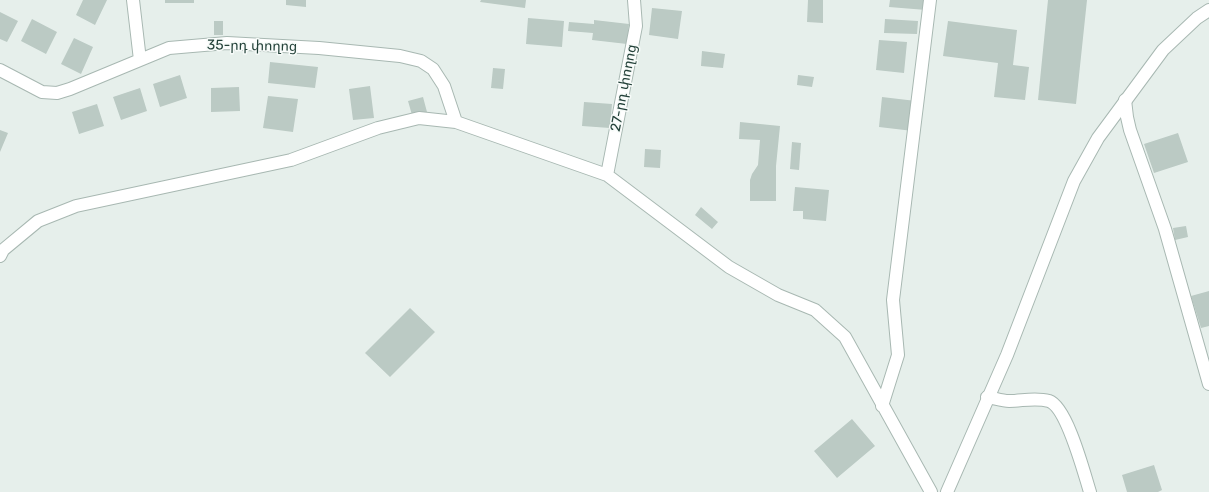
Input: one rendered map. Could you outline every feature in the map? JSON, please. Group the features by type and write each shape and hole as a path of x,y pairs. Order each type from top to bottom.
{"street":[{"path":"133,0 140,60"},
{"name":"27-րդ փողոց","path":"607,175 636,26 634,0"},
{"path":"882,406 898,355 893,300 930,0"},
{"path":"947,492 987,397 1007,355 1074,181 1098,138 1163,50 1197,18 1209,10"},
{"name":"35-րդ փողոց","path":"0,70 42,92 56,93 70,89 169,48 226,43 320,48 400,56 421,61 433,69 444,86 456,122"},
{"path":"1125,100 1130,130 1165,229 1209,384"},
{"path":"1,252 38,221 76,206 291,160 378,128 418,118 456,122 607,175 729,267 778,295 815,310 845,337 931,492"},
{"path":"987,397 1009,401 1032,399 1048,401 1055,404 1071,432 1090,492"}],"building":[{"path":"83,0 107,0 95,25 76,15"},
{"path":"165,0 194,0 194,3 165,3"},
{"path":"286,0 306,0 306,7 286,5"},
{"path":"481,0 526,0 525,8 480,2"},
{"path":"808,0 823,0 823,23 807,22"},
{"path":"890,0 927,0 926,10 889,7"},
{"path":"1048,0 1087,0 1076,104 1038,100"},
{"path":"652,8 682,11 678,39 649,35"},
{"path":"0,12 18,21 7,42 0,39"},
{"path":"528,18 564,21 562,47 526,44"},
{"path":"32,19 57,32 46,54 21,41"},
{"path":"885,19 918,21 917,34 884,33"},
{"path":"594,20 629,24 627,44 592,40 593,33 568,31 569,22 594,24"},
{"path":"214,21 223,21 223,35 214,35"},
{"path":"948,21 1017,30 1013,65 1029,67 1025,100 994,97 998,63 943,56"},
{"path":"74,38 93,47 81,74 61,64"},
{"path":"879,40 907,42 904,73 876,70"},
{"path":"702,51 725,54 723,68 701,66"},
{"path":"270,62 318,67 315,88 268,83"},
{"path":"493,68 505,69 503,89 491,88"},
{"path":"180,75 187,98 160,107 153,84"},
{"path":"798,75 814,77 812,87 797,85"},
{"path":"370,86 374,118 353,120 349,89"},
{"path":"239,87 240,111 211,112 211,88"},
{"path":"140,88 147,111 121,120 113,97"},
{"path":"268,96 298,99 293,132 263,128"},
{"path":"423,97 427,112 412,115 408,101"},
{"path":"882,97 916,101 913,131 879,127"},
{"path":"584,102 612,104 610,128 582,126"},
{"path":"97,104 104,126 79,134 72,112"},
{"path":"740,122 780,126 776,166 776,201 750,201 750,180 758,165 760,140 739,139"},
{"path":"0,130 8,133 0,152"},
{"path":"1178,133 1188,162 1154,173 1144,144"},
{"path":"792,142 801,143 799,170 790,169"},
{"path":"645,149 661,150 660,168 644,167"},
{"path":"795,187 829,190 826,221 803,219 803,211 793,211"},
{"path":"701,207 718,222 712,229 695,215"},
{"path":"1186,226 1188,237 1175,240 1173,228"},
{"path":"1209,291 1209,326 1201,328 1191,296"},
{"path":"410,308 435,332 390,377 365,353"},
{"path":"852,419 875,446 837,478 814,451"},
{"path":"1154,465 1162,490 1158,492 1127,492 1122,475"}]}
